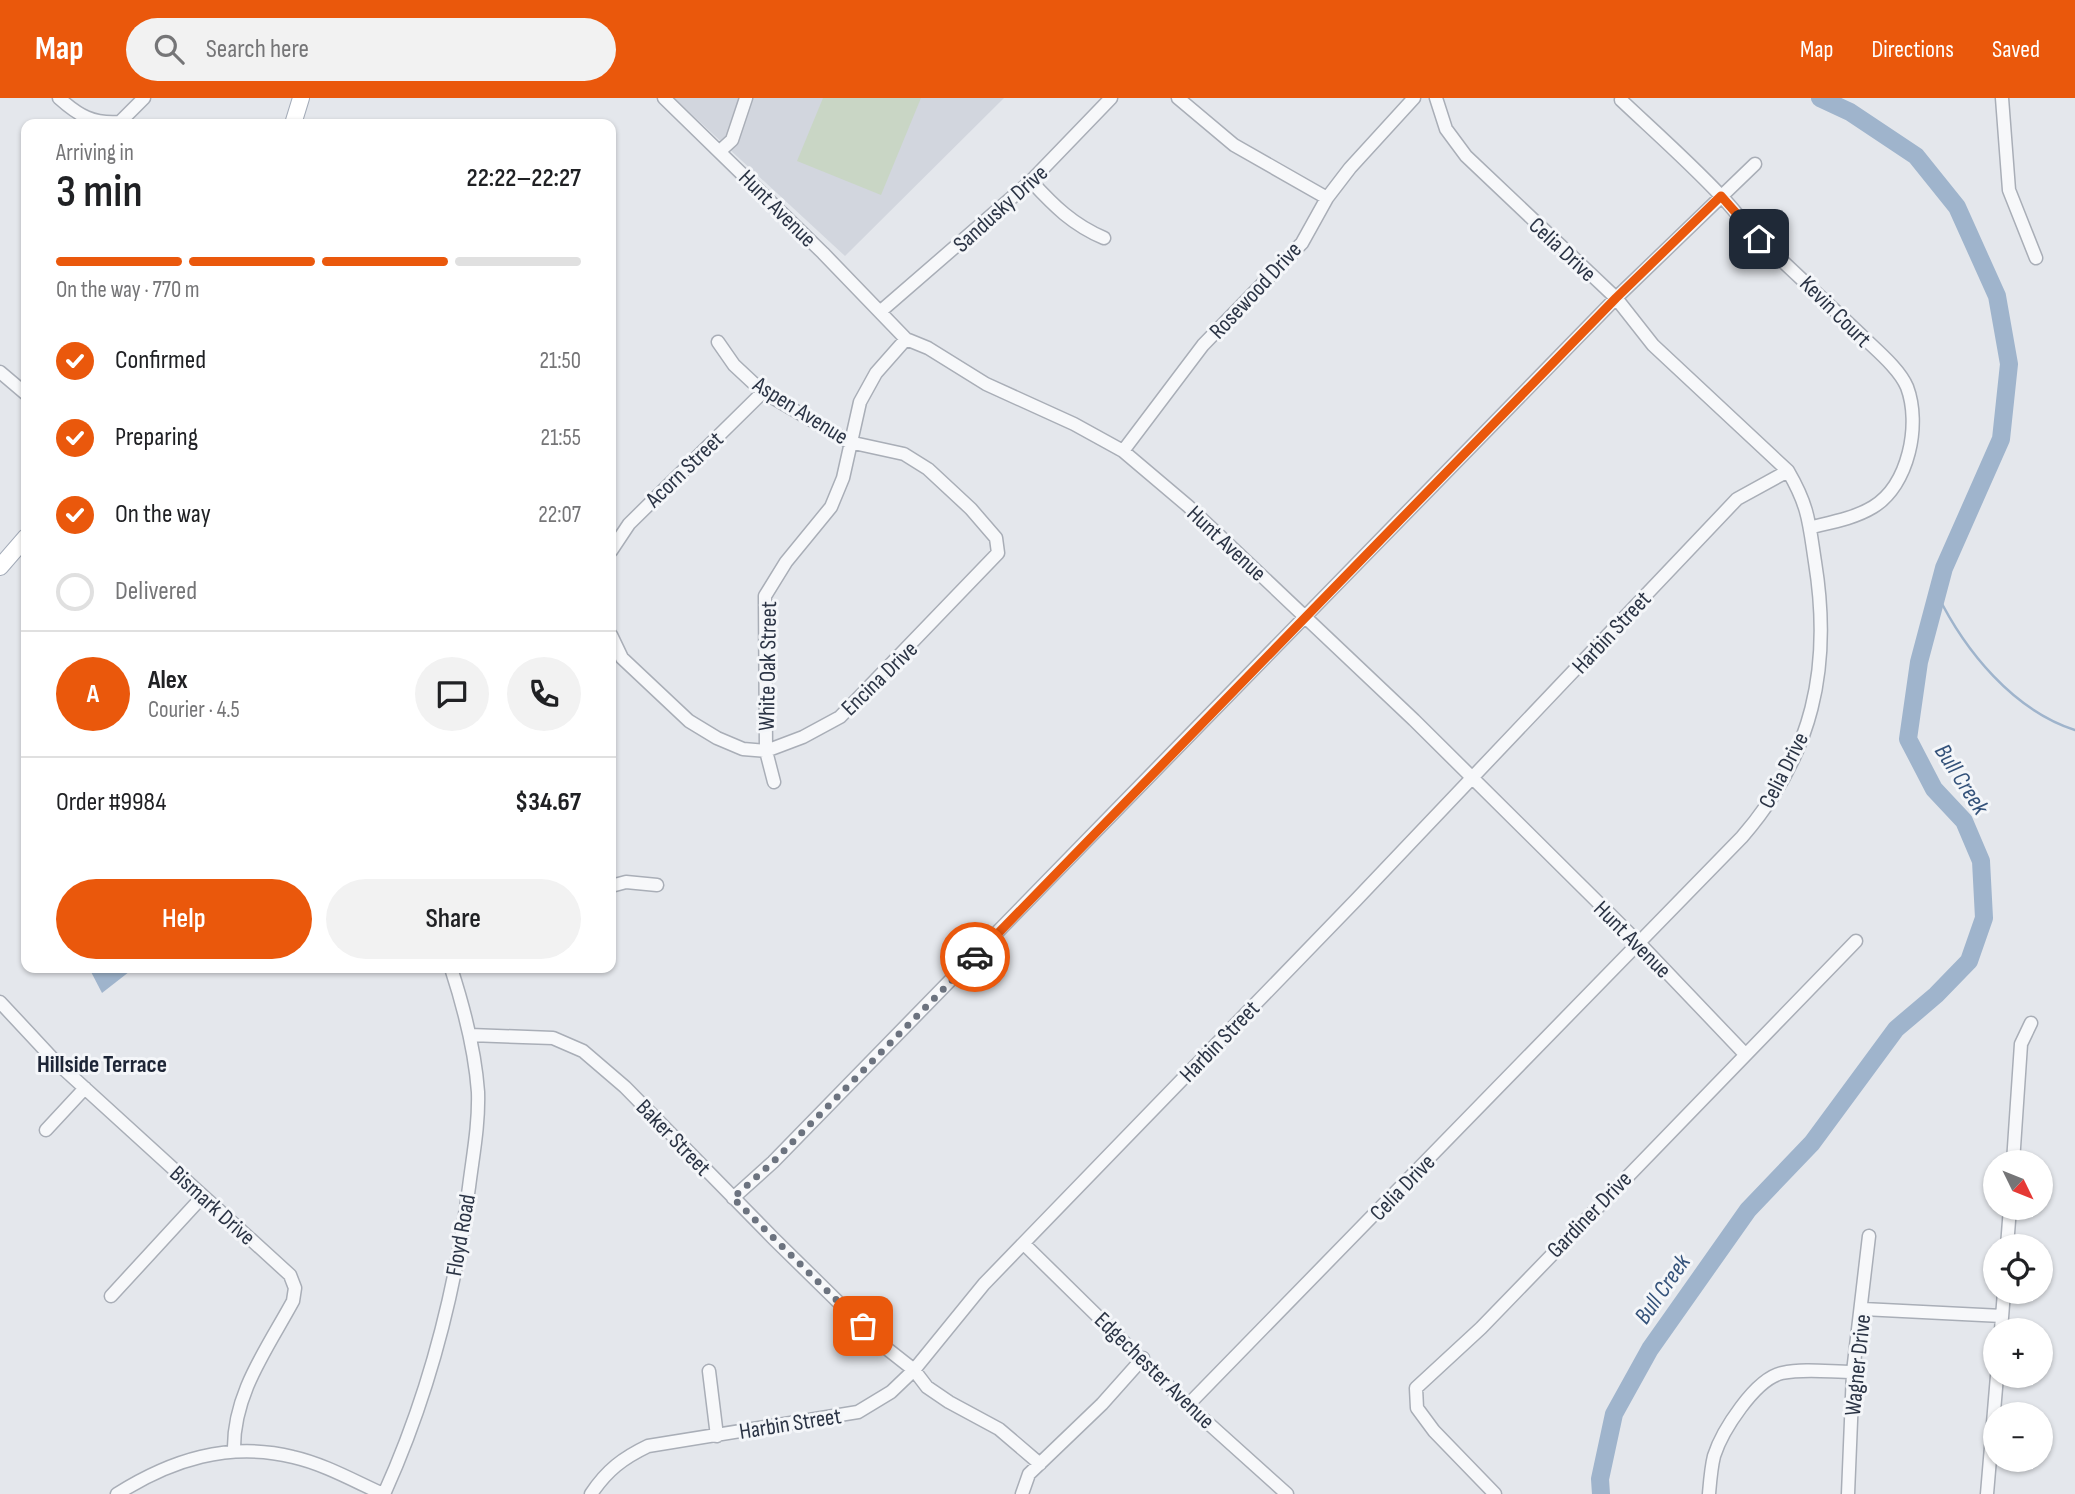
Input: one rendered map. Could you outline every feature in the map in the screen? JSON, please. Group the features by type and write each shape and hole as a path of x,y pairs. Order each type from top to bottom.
{"main road":[{"path":"295,119 301,98"},
{"path":"0,567 21,543"}],"street":[{"path":"60,98 76,113 89,119"},
{"path":"123,119 144,98"},
{"name":"Hunt Avenue","path":"664,98 720,150 906,339 928,348 986,384 1074,424 1123,451 1188,506 1457,763 1640,944 1744,1054"},
{"path":"720,150 732,140 746,98"},
{"name":"Sandusky Drive","path":"881,311 1031,181 1111,98"},
{"path":"1178,98 1234,145 1327,198"},
{"name":"Rosewood Drive","path":"1123,451 1203,345 1302,243 1327,198 1350,168 1414,98"},
{"name":"Celia Drive","path":"1188,1405 1700,883 1768,808 1793,759 1817,696 1822,643 1812,527 1802,495 1788,471 1653,345 1616,298 1466,156 1446,129 1436,98"},
{"path":"2002,98 2009,190 2036,258"},
{"name":"Kevin Court","path":"1621,100 1721,196 1759,239 1796,270 1906,384 1913,410 1911,440 1902,471 1888,493 1874,506 1848,518 1812,527"},
{"path":"733,1198 847,1086 1616,298 1755,164"},
{"path":"1031,181 1060,213 1084,230 1104,237"},
{"name":"White Oak Street","path":"774,782 766,751 765,596 786,562 831,507 843,478 860,402 871,382 906,339"},
{"name":"Aspen Avenue","path":"718,342 734,365 763,392 849,442 904,454 928,469 971,509 996,538 998,553 945,610"},
{"path":"0,372 21,390"},
{"name":"Acorn Street","path":"616,544 629,524 763,392"},
{"name":"Harbin Street","path":"592,1494 605,1474 623,1459 648,1446 858,1412 891,1392 914,1370 947,1327 1024,1244 1737,499 1788,471"},
{"name":"Encina Drive","path":"766,751 803,737 840,717 945,610"},
{"path":"616,645 622,657 689,721 717,738 743,749 766,751"},
{"path":"1457,763 1460,790"},
{"path":"616,885 626,882 657,885"},
{"name":"Gardiner Drive","path":"1495,1494 1434,1431 1417,1408 1416,1388 1480,1328 1856,941"},
{"name":"Floyd Road","path":"384,1494 412,1432 460,1251 477,1136 478,1091 470,1035 453,973"},
{"name":"Bismark Drive","path":"0,1002 85,1088 290,1275 295,1288 293,1301 243,1392 234,1430 234,1450"},
{"path":"2014,1150 2021,1044 2031,1023"},
{"name":"Baker Street","path":"470,1035 554,1038 583,1051 625,1087 881,1344 914,1370 927,1387 999,1429 1040,1464"},
{"path":"46,1130 85,1088"},
{"path":"111,1296 203,1196"},
{"name":"Wagner Drive","path":"1848,1494 1853,1373 1863,1309 1864,1261 1869,1236"},
{"name":"Edgechester Avenue","path":"1024,1244 1188,1405 1287,1494"},
{"path":"1863,1309 2002,1316 2003,1304"},
{"path":"1021,1494 1029,1474 1102,1404 1143,1359"},
{"path":"709,1371 717,1436"},
{"path":"1709,1494 1714,1457 1721,1441 1733,1420 1766,1381 1779,1374 1791,1372 1853,1373"},
{"path":"1987,1494 1996,1388"},
{"path":"117,1494 168,1465 234,1450 294,1457 384,1494"}],"shaded area":[{"path":"674,98 1004,98 845,256"}],"green space":[{"path":"823,98 921,98 881,195 797,161"}],"water":[{"path":"92,973 128,973 102,993"}],"waterway":[{"name":"Bull Creek","path":"1601,1494 1600,1479 1614,1414 1650,1349 1748,1210 1812,1143 1896,1029 1936,995 1969,961 1984,918 1981,861 1964,821 1934,789 1908,739 1919,662 1944,568 2001,439 2009,364 1997,296 1957,207 1916,156 1850,112 1820,98"},
{"path":"1937,594 1962,636 1993,676 2031,708 2052,721 2075,730"}],"way so far":[{"path":"863,1326 733,1198 773,1162 809,1121 975,957"}],"district":[{"name":"Hillside Terrace","path":"102,1064"}],"route":[{"path":"975,957 1616,298 1721,196 1759,239"}]}
